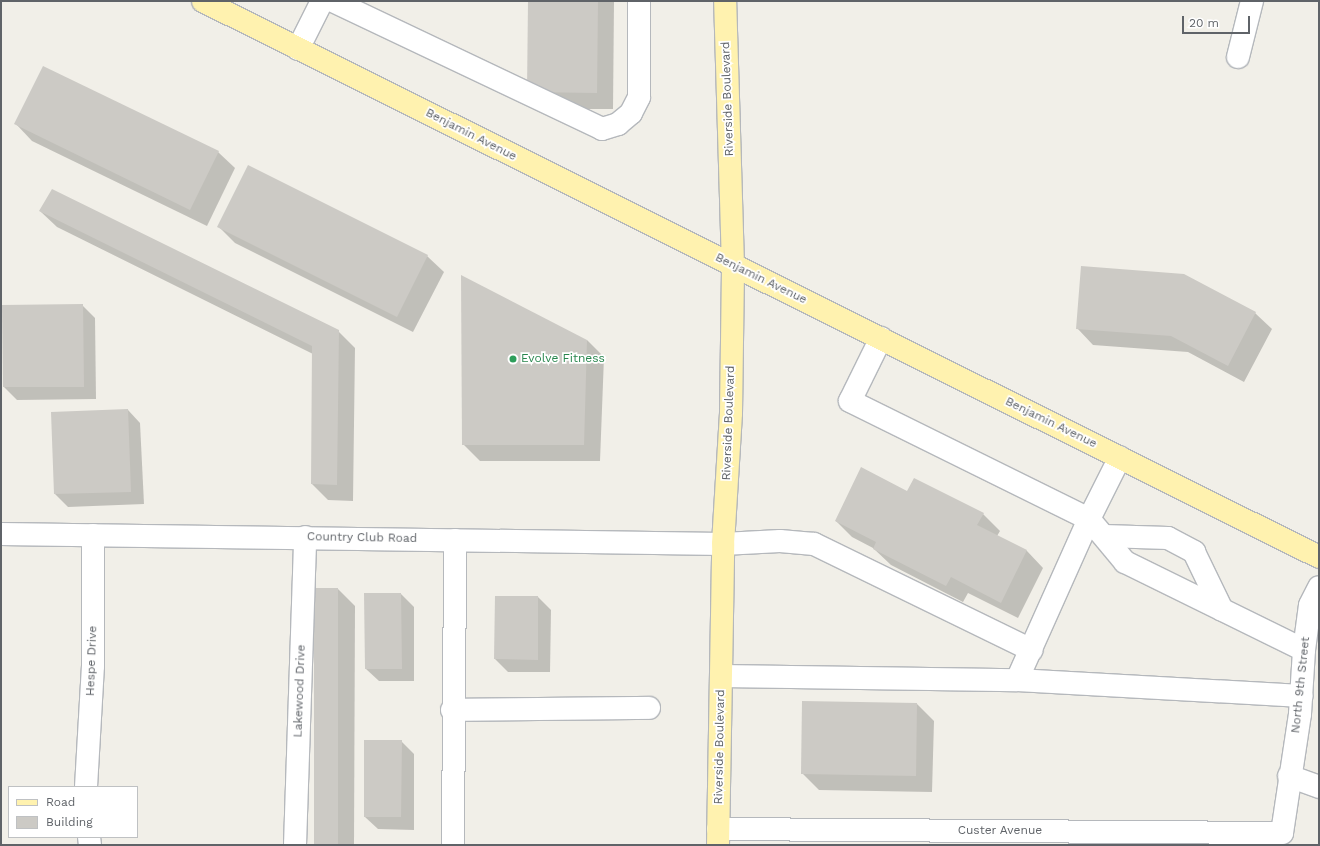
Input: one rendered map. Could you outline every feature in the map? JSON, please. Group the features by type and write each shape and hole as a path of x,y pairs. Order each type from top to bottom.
{"main road":[{"name":"Benjamin Avenue","path":"203,1 1319,557"},
{"name":"Riverside Boulevard","path":"718,837 723,544 731,413 733,266 725,1"}],"street":[{"path":"298,49 322,1"},
{"path":"333,1 602,129 618,124 631,113 639,97 639,1"},
{"path":"1238,57 1252,1"},
{"path":"881,338 850,401 1089,519 1125,562 1304,650"},
{"path":"1017,680 1089,519 1120,457"},
{"name":"Country Club Road","path":"1,534 305,537 723,544 780,541 814,544 1031,650"},
{"name":"Hespe Drive","path":"86,786 93,666 93,535"},
{"path":"1104,536 1168,538 1194,552 1222,610"},
{"name":"Lakewood Drive","path":"295,845 305,537"},
{"path":"453,845 452,710 455,540"},
{"name":"North 9th Street","path":"1282,833 1289,776 1307,708 1304,650 1310,605 1319,587"},
{"path":"721,676 1017,680 1307,708"},
{"path":"452,710 649,708"},
{"path":"1289,776 1319,787"},
{"name":"Custer Avenue","path":"718,837 1282,833"}],"building":[{"path":"528,1 598,1 597,93 527,92"},
{"path":"43,66 219,151 190,210 14,124"},
{"path":"248,165 428,255 397,317 217,227"},
{"path":"52,189 339,330 337,485 311,484 312,346 39,211"},
{"path":"1081,266 1184,274 1256,312 1228,366 1171,336 1076,329"},
{"path":"461,275 587,340 584,445 462,445"},
{"path":"83,304 84,387 3,387 2,305"},
{"path":"128,409 131,492 54,494 51,412"},
{"path":"861,467 907,491 914,478 984,513 977,525 1027,550 1001,603 951,577 946,586 873,549 876,542 835,521"},
{"path":"314,588 338,588 338,845 314,845"},
{"path":"364,593 401,593 402,669 365,669"},
{"path":"495,596 538,596 538,660 494,659"},
{"path":"802,701 917,703 916,776 801,774"},
{"path":"364,740 402,740 401,817 364,817"}],"place":[{"name":"Evolve Fitness","path":"513,359"}]}
